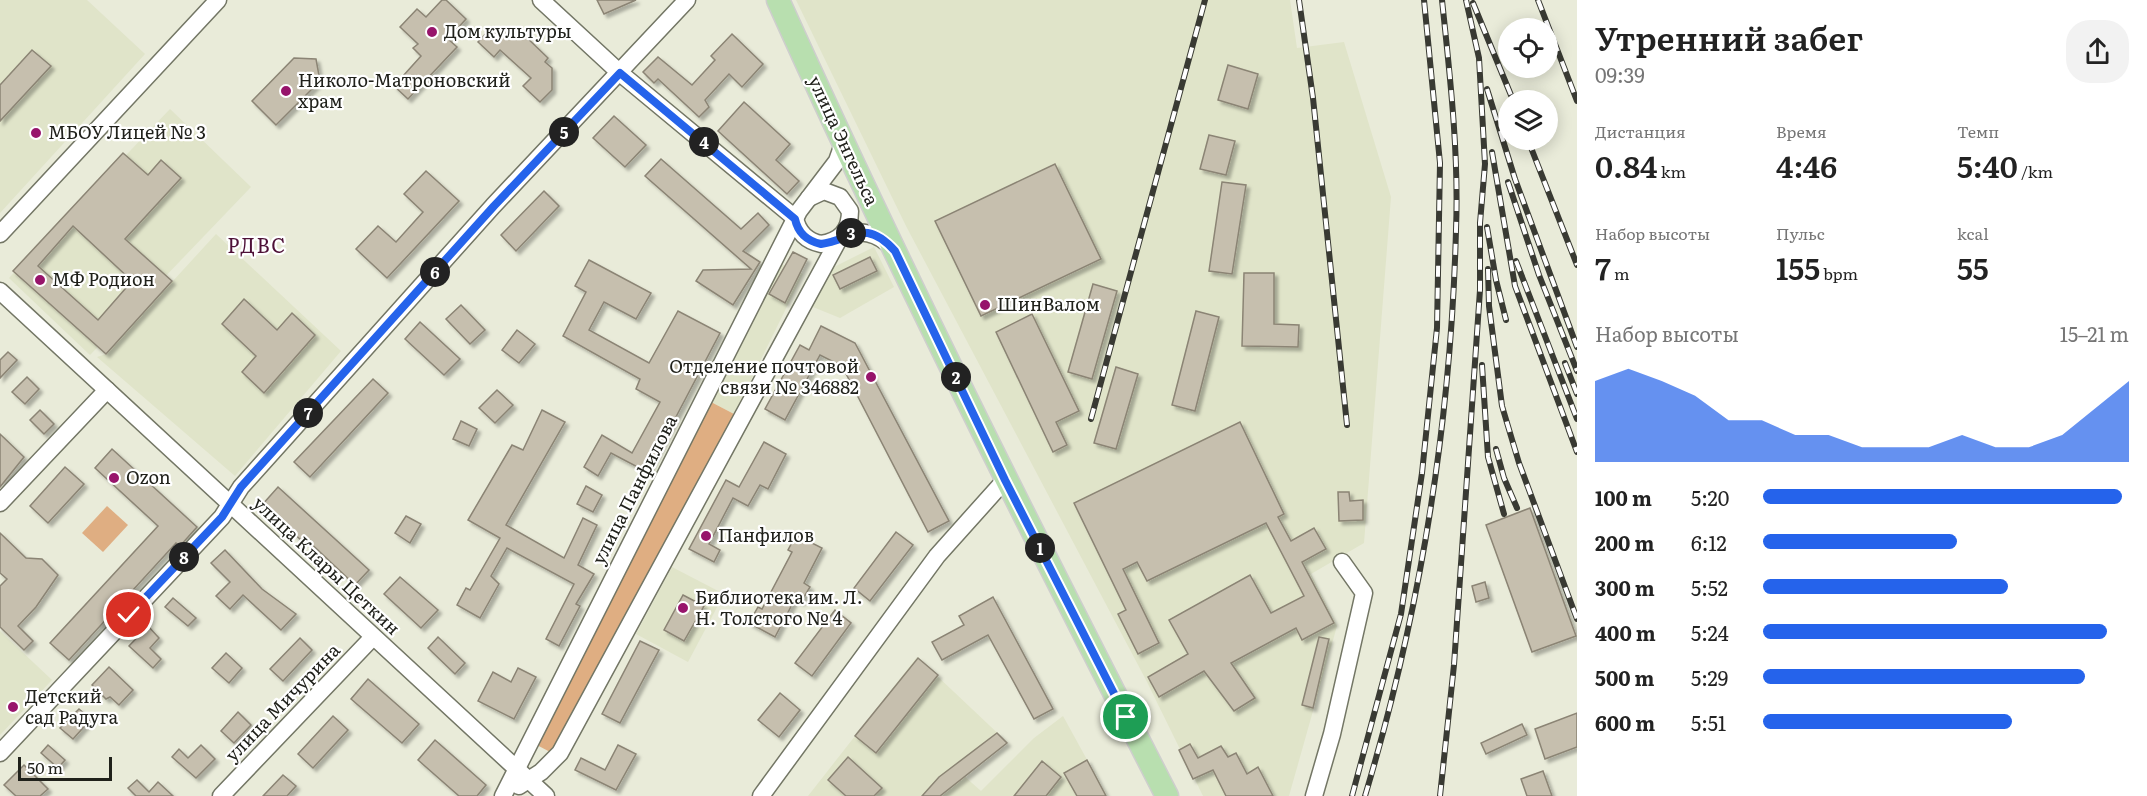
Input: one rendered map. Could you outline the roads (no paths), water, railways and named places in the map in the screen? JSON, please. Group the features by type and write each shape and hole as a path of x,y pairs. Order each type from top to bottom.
{"main road":[{"name":"улица Энгельса","path":"778,0 843,144 1005,480 1167,796"}],"street":[{"path":"0,234 218,0"},
{"path":"541,0 620,73 795,219 800,231 813,242 830,243 843,233 850,211 840,197 824,191 805,201"},
{"path":"0,753 222,517 241,487 478,224 687,0"},
{"name":"улица Панфилова","path":"505,796 515,768 795,219 805,201 837,161 843,144"},
{"name":"улица Панфилова","path":"505,796 547,767 560,753 843,233 859,213 866,192"},
{"path":"843,233 870,234 879,237 895,251"},
{"name":"улица Клары Цеткин","path":"0,291 546,796"},
{"path":"0,504 107,390"},
{"path":"761,796 937,556 1005,480"},
{"path":"1314,796 1332,734 1364,593 1342,561"},
{"name":"улица Мичурина","path":"221,796 373,637"}],"railway":[{"path":"1091,419 1205,0"},
{"path":"1299,0 1313,98 1347,425"},
{"path":"1352,796 1401,614 1422,473 1437,328 1440,163 1424,0"},
{"path":"1365,796 1402,657 1417,587 1440,445 1447,373 1453,302 1457,201 1453,115 1442,0"},
{"path":"1440,796 1454,665 1480,290 1480,223 1485,164 1479,58 1466,0"},
{"path":"1538,0 1577,101"},
{"path":"1473,3 1509,90"},
{"path":"1487,89 1515,179 1577,347"},
{"path":"1532,150 1577,265"},
{"path":"1492,152 1515,286 1577,452"},
{"path":"1508,182 1539,275 1577,371"},
{"path":"1487,227 1506,320"},
{"path":"1516,261 1577,419"},
{"path":"1488,269 1489,306 1502,406 1519,463 1577,619"},
{"path":"1565,363 1577,394"},
{"path":"1482,365 1488,457 1504,514"},
{"path":"1496,449 1504,478 1517,508"}],"place":[{"name":"Дом культуры","path":"432,32"},
{"name":"Николо-Матроновский храм","path":"286,91"},
{"name":"МБОУ Лицей № 3","path":"36,133"},
{"name":"МФ Родион","path":"40,280"},
{"name":"ШинВалом","path":"985,305"},
{"name":"Отделение почтовой связи № 346882","path":"871,377"},
{"name":"Ozon","path":"114,478"},
{"name":"Панфилов","path":"706,536"},
{"name":"Библиотека им. Л. Н. Толстого № 4","path":"683,608"},
{"name":"Детский сад Радуга","path":"13,707"}],"district":[{"name":"РДВС","path":"257,246"}]}
